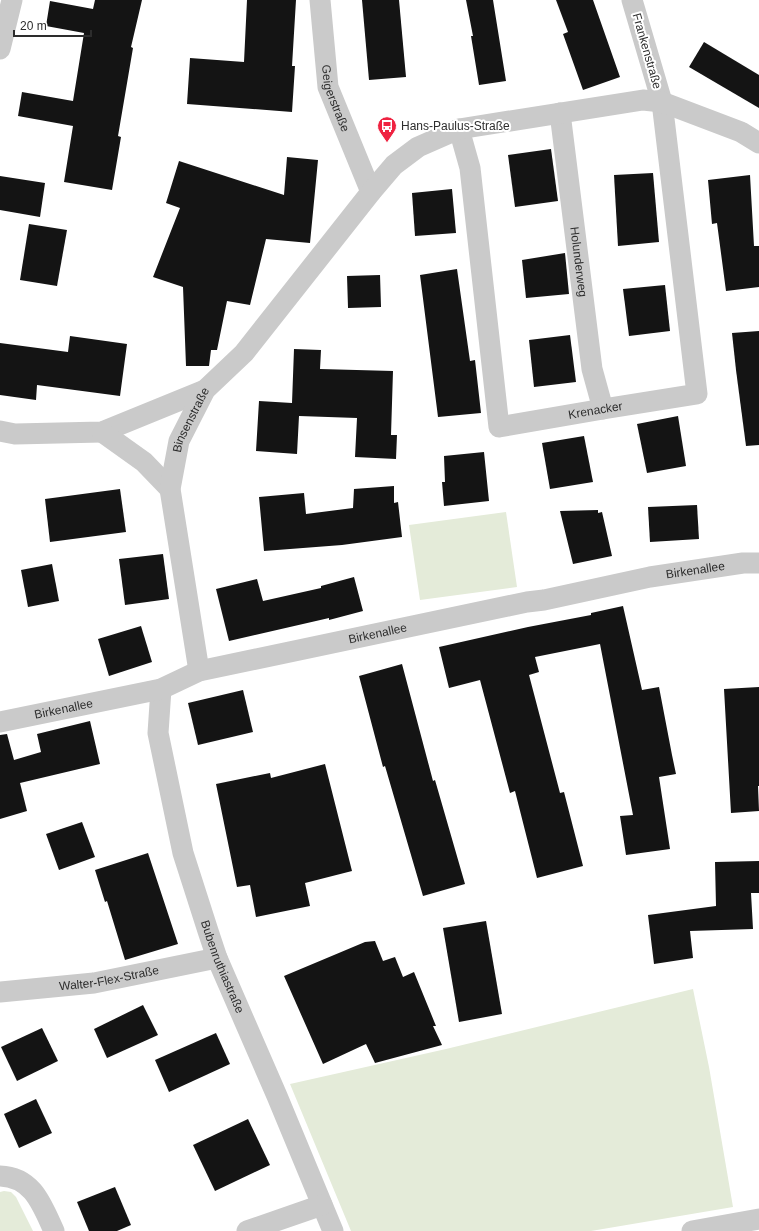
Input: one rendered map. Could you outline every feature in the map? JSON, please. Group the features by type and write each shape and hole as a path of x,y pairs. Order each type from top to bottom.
{"street":[{"path":"1,40 12,0"},
{"name":"Geigerstraße","path":"320,0 328,87 371,192"},
{"name":"Frankenstraße","path":"632,0 662,102"},
{"path":"206,390 244,354 394,164 418,147 459,129 643,100 662,102 741,132 759,142"},
{"name":"Krenacker","path":"459,129 470,168 500,427 603,408 697,394 662,102"},
{"name":"Holunderweg","path":"560,113 592,369 603,408"},
{"name":"Binsenstraße","path":"0,431 15,434 102,432 206,390"},
{"name":"Binsenstraße","path":"199,671 170,488 179,441 206,390"},
{"path":"102,432 144,462 170,488"},
{"name":"Birkenallee","path":"0,722 161,689 199,671 527,602 544,600 650,577 743,563 759,563"},
{"name":"Bubenruthiastraße","path":"161,689 158,733 183,853 217,958 277,1096 333,1231"},
{"name":"Walter-Flex-Straße","path":"0,992 94,983 217,958"},
{"path":"0,1176 14,1178 21,1181 28,1187 40,1202 54,1231"},
{"path":"247,1231 322,1205"},
{"path":"692,1231 759,1219"}],"green space":[{"path":"506,512 517,587 420,600 409,525"},
{"path":"693,989 709,1067 733,1207 591,1231 351,1231 290,1084 446,1049"},
{"path":"0,1192 11,1192 16,1197 33,1231 0,1231"}],"building":[{"path":"95,0 142,0 131,47 133,48 118,136 121,137 112,190 64,182 73,126 18,116 22,92 73,101 84,33 46,26 50,1 93,9"},
{"path":"247,0 296,0 292,66 295,66 292,112 187,104 190,58 244,62"},
{"path":"362,0 399,0 406,77 369,80"},
{"path":"466,0 493,0 506,81 479,85 471,36 473,36"},
{"path":"556,0 593,0 620,77 583,90 563,34 568,32"},
{"path":"704,42 759,75 759,108 689,67"},
{"path":"551,149 558,201 515,207 508,155"},
{"path":"287,157 318,160 310,243 266,239 250,305 227,301 217,350 211,350 209,366 186,366 183,287 153,277 180,208 166,203 179,161 284,195"},
{"path":"653,173 659,242 618,246 614,175"},
{"path":"750,175 754,246 759,246 759,287 726,291 717,223 712,224 708,180"},
{"path":"0,176 45,183 40,217 0,210"},
{"path":"452,189 456,233 415,236 412,193"},
{"path":"29,224 67,230 57,286 20,280"},
{"path":"565,253 569,294 526,298 522,260"},
{"path":"457,269 470,361 475,360 481,413 438,417 420,275"},
{"path":"380,275 381,307 348,308 347,276"},
{"path":"665,285 670,331 629,336 623,289"},
{"path":"759,331 759,445 746,446 732,333"},
{"path":"570,335 576,382 534,387 529,340"},
{"path":"70,336 127,344 120,396 37,385 36,400 0,395 0,343 68,352"},
{"path":"294,349 321,350 320,369 393,371 391,435 397,435 396,459 355,457 357,418 299,416 297,454 256,451 259,401 292,403"},
{"path":"678,416 686,466 647,473 637,424"},
{"path":"584,436 593,482 550,489 542,443"},
{"path":"484,452 489,501 444,506 442,482 445,482 444,456"},
{"path":"394,486 394,503 398,502 402,537 342,545 264,551 259,497 304,493 306,514 353,508 354,489"},
{"path":"120,489 126,532 50,542 45,499"},
{"path":"697,505 699,539 650,542 648,507"},
{"path":"598,510 598,513 602,512 612,556 573,564 560,511"},
{"path":"163,554 169,599 125,605 119,559"},
{"path":"52,564 59,601 28,607 21,570"},
{"path":"354,577 363,611 329,620 329,618 229,641 216,589 257,579 263,601 321,588 321,586"},
{"path":"623,606 642,690 659,687 676,774 659,777 670,849 626,855 620,816 633,815 600,644 535,657 539,672 529,675 560,793 564,792 583,866 537,878 515,791 510,793 480,680 449,688 439,647 528,627 591,615 591,613"},
{"path":"141,626 152,662 109,676 98,639"},
{"path":"402,664 433,781 435,780 465,884 423,896 385,766 383,767 359,676"},
{"path":"759,687 759,811 731,813 724,689"},
{"path":"243,690 253,732 198,745 188,703"},
{"path":"90,721 100,764 20,783 27,811 0,819 0,735 7,734 14,760 41,752 37,734"},
{"path":"325,764 352,871 305,883 310,906 256,917 250,885 237,887 216,784 270,773 271,778"},
{"path":"82,822 95,857 59,870 46,834"},
{"path":"148,853 178,944 125,960 107,901 105,902 95,870"},
{"path":"759,861 759,893 751,893 753,929 690,931 693,958 654,964 648,915 716,906 715,862"},
{"path":"486,921 502,1014 459,1022 443,928"},
{"path":"375,941 383,961 395,957 403,977 414,972 436,1026 433,1026 442,1045 375,1063 366,1044 323,1064 284,976 365,942"},
{"path":"143,1005 158,1035 107,1058 94,1029"},
{"path":"42,1028 58,1061 17,1081 1,1047"},
{"path":"216,1033 230,1064 169,1092 155,1060"},
{"path":"36,1099 52,1133 19,1148 4,1114"},
{"path":"248,1119 270,1165 215,1191 193,1145"},
{"path":"115,1187 131,1225 117,1231 89,1231 77,1202"}],"place":[{"name":"Hans-Paulus-Straße","path":"387,143"}]}
